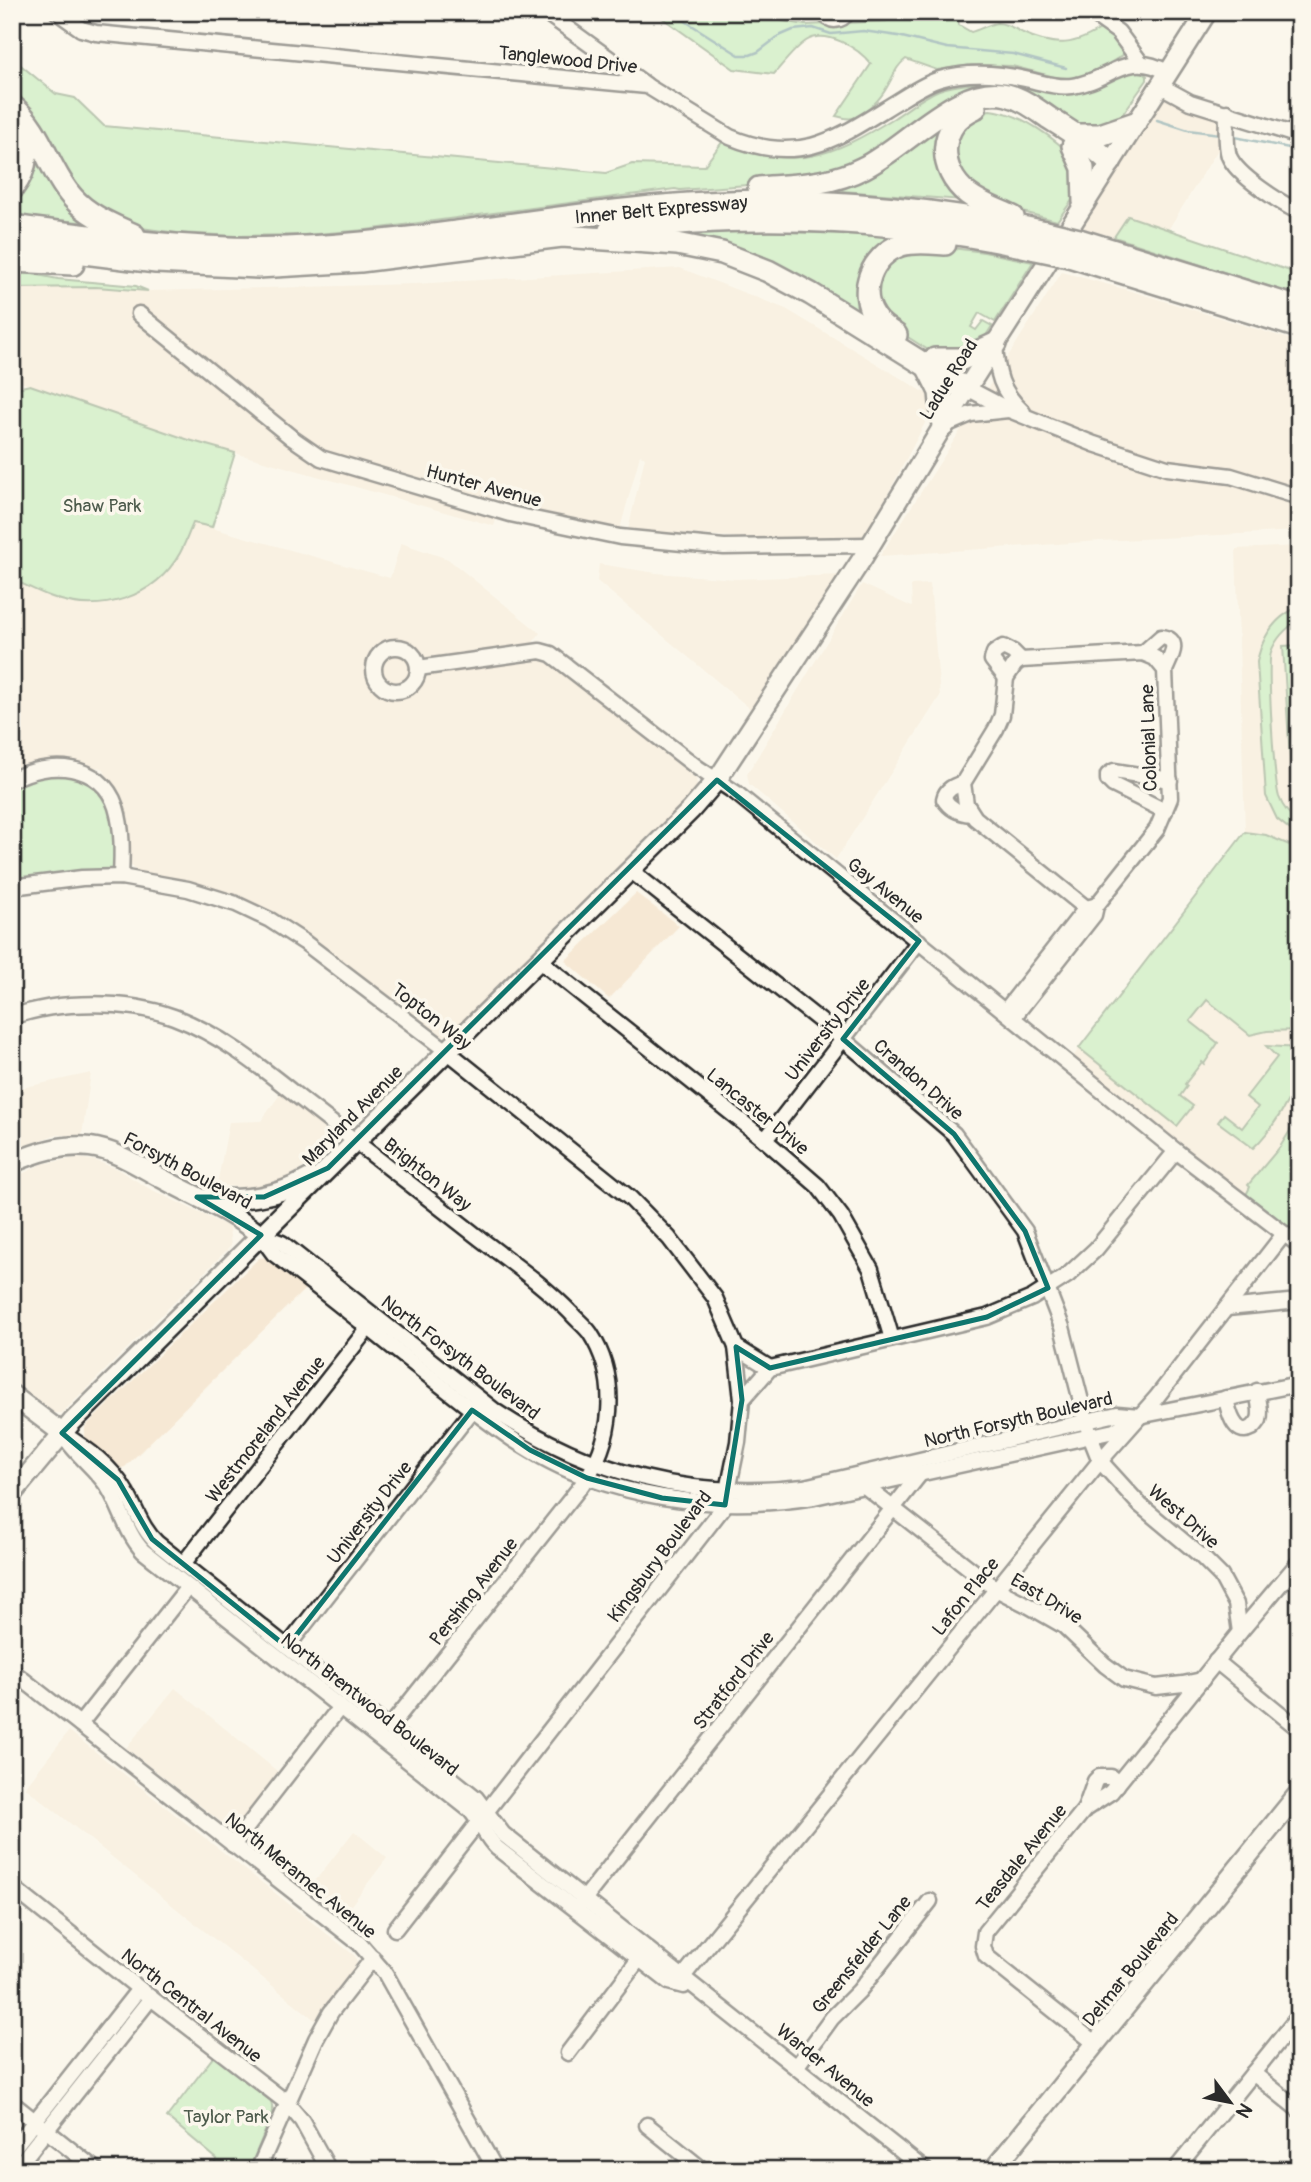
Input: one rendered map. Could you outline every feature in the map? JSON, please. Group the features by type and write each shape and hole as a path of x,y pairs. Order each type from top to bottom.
{"highway":[{"path":"660,206 760,188 813,184 850,174 881,159 960,103 984,94 997,93 1017,98 1074,140 1087,155 1110,162"},
{"path":"1042,240 968,194 951,176 946,164 946,140 954,124 968,111 995,104 1007,106 1074,140 1100,135 1135,123"},
{"path":"12,106 32,127 63,184 82,207 152,243"},
{"path":"12,120 24,138 27,149 24,170 12,189"},
{"path":"1074,140 1083,168 1084,202"},
{"name":"Inner Belt Expressway","path":"12,226 152,243 220,248 322,246 660,206 745,201 860,204 950,214 1299,308"},
{"name":"Inner Belt Expressway","path":"562,236 698,221 801,219 1042,240"},
{"path":"12,261 258,267 326,264 562,236 677,244 722,253 792,283 931,363 951,369 967,388"},
{"path":"943,426 940,392 931,363 874,316 867,298 867,285 874,267 881,257 901,245 925,242 1042,240"},
{"path":"12,244 190,265"},
{"name":"Inner Belt Expressway","path":"1074,248 1299,327"},
{"path":"931,363 962,359 995,344"}],"main road":[{"name":"Ladue Road","path":"720,775 871,545 1084,202 1207,12"},
{"name":"Maryland Avenue","path":"12,1494 62,1433 698,802 720,775"},
{"name":"Forsyth Boulevard","path":"12,1163 61,1147 93,1147 120,1157 224,1209 260,1235"},
{"path":"197,1196 249,1198 279,1194 328,1168"},
{"name":"North Brentwood Boulevard","path":"12,1395 62,1433"},
{"name":"Delmar Boulevard","path":"993,2170 1299,1793"}],"street":[{"name":"Tanglewood Drive","path":"57,12 81,29 96,33 647,86 718,132 745,144 768,148 803,149 826,143 940,79 996,73 1058,86 1071,86 1127,64 1141,63"},
{"path":"545,12 647,86"},
{"path":"824,12 825,16 833,20 844,17 848,12"},
{"path":"1090,12 1118,32 1141,63 1151,65 1190,102 1227,111 1299,136"},
{"path":"1227,111 1229,156 1235,165 1280,202 1299,212"},
{"name":"Hunter Avenue","path":"139,314 292,438 321,458 510,514 621,537 724,547 871,545"},
{"path":"995,344 1002,387 1029,418"},
{"path":"967,388 1009,410 1068,435 1167,467 1231,476 1299,497"},
{"path":"943,426 972,414 1009,410"},
{"name":"Colonial Lane","path":"1091,907 1157,829 1170,797 1166,670 1175,648 1173,641 1161,637 1143,653"},
{"name":"Colonial Lane","path":"1009,1014 1076,929 1094,915 1091,907 971,814 966,804 963,783 1002,715 1006,678 992,660 994,653 1003,647 1021,660 1143,653 1155,658 1166,670"},
{"name":"Gay Avenue","path":"418,668 540,651 551,654 720,775 1176,1151 1299,1245"},
{"path":"1006,678 1021,660"},
{"path":"12,780 29,771 56,767 79,770 100,782 110,793 118,819 121,877"},
{"path":"1165,811 1113,785 1108,780 1108,775 1114,771 1170,780"},
{"name":"Crandon Drive","path":"630,870 843,1039 954,1135 1026,1231 1067,1344 1090,1436"},
{"name":"Topton Way","path":"12,887 70,879 121,877 188,889 236,904 270,920 304,942 447,1051 630,1198 669,1238 715,1298 736,1347 742,1400"},
{"name":"University Drive","path":"765,1140 919,941"},
{"name":"Lancaster Drive","path":"539,960 765,1140 818,1186 841,1216 871,1269 892,1339"},
{"name":"Brighton Way","path":"12,1017 27,1012 77,1005 142,1007 201,1028 256,1064 559,1301 589,1332 606,1367 610,1405 606,1439 587,1478"},
{"path":"742,1400 770,1368 987,1317 1017,1306 1068,1275 1096,1249 1176,1151"},
{"name":"Lafon Place","path":"680,1980 1227,1308 1284,1234"},
{"name":"North Forsyth Boulevard","path":"260,1235 274,1254 372,1323 530,1450 587,1478 662,1497 794,1500 866,1487 1114,1431 1139,1416"},
{"path":"1227,1308 1299,1301"},
{"name":"Westmoreland Avenue","path":"184,1564 372,1323"},
{"path":"736,1347 770,1368"},
{"path":"1139,1416 1299,1384"},
{"path":"1226,1398 1234,1423 1246,1430 1254,1427 1258,1421 1257,1391"},
{"name":"Kingsbury Boulevard","path":"395,1929 727,1498 738,1442 742,1400"},
{"name":"University Drive","path":"287,1647 477,1405"},
{"name":"North Forsyth Boulevard","path":"477,1405 595,1464 727,1498 852,1476 1117,1414 1139,1416"},
{"name":"North Brentwood Boulevard","path":"62,1433 102,1462 125,1491 149,1534 477,1798 486,1837 497,1849 669,1982 680,1980"},
{"name":"North Brentwood Boulevard","path":"62,1433 79,1457 107,1486 139,1546 470,1810 483,1817 585,1898 680,1980"},
{"name":"West Drive","path":"1090,1436 1100,1461 1140,1505 1221,1576 1236,1604 1240,1632"},
{"name":"Stratford Drive","path":"576,1910 920,1474"},
{"name":"East Drive","path":"852,1476 996,1589 1064,1626 1124,1679 1156,1687 1202,1680"},
{"name":"Pershing Avenue","path":"389,1728 587,1478"},
{"name":"Teasdale Avenue","path":"1096,2044 986,1956 983,1946 985,1932 1085,1809 1099,1777 1111,1777 1117,1785 1299,1562"},
{"path":"80,1724 188,1587"},
{"path":"1216,1661 1299,1729"},
{"name":"North Meramec Avenue","path":"12,1671 359,1943 385,1973 496,2170"},
{"path":"233,1845 340,1707"},
{"name":"North Central Avenue","path":"12,1887 286,2102 302,2122 329,2170"},
{"name":"Greensfelder Lane","path":"797,2066 832,2018 859,1991 930,1901"},
{"path":"258,2170 316,2039 331,2012 373,1958"},
{"path":"568,2053 639,1959"},
{"name":"Warder Avenue","path":"680,1980 702,1991 925,2170"},
{"path":"15,2170 41,2126 145,1994"},
{"path":"1175,2170 1299,2016"},
{"path":"1252,2073 1299,2110"},
{"path":"12,2103 96,2170"},
{"path":"647,2125 703,2170"},
{"path":"12,2150 41,2126"}],"highlighted area":[{"path":"717,780 919,941 843,1039 954,1134 1025,1231 1048,1288 987,1317 770,1368 736,1347 742,1400 725,1505 662,1498 587,1478 530,1450 472,1410 287,1647 152,1539 118,1480 62,1433 261,1235 197,1197 264,1197 328,1168"}],"shaded area":[{"path":"1167,98 1216,115 1222,143 1168,230 1128,216 1114,237 1083,228 1161,102"},
{"path":"680,268 786,309 937,400 868,532 861,538 850,541 628,530 645,457 640,455 620,529 532,514 502,503 494,526 189,440 12,379 12,288 96,287 148,291 414,284"},
{"path":"1062,272 1299,342 1299,531 880,556"},
{"path":"194,523 390,578 401,543 448,559 540,633 531,645 696,779 697,786 693,792 449,1034 442,1036 434,1032 287,921 224,891 137,871 130,864 124,820 103,768 43,762 12,771 12,622 20,611 12,585 12,571 22,543"},
{"path":"1299,546 1299,1214 1286,1230 1072,1058 1245,832 1236,549"},
{"path":"599,564 656,573 736,579 841,575 753,711 597,581"},
{"path":"862,584 912,607 911,585 930,584 940,696 836,859 749,784 747,774"},
{"path":"636,893 679,926 609,999 565,961"},
{"path":"91,1073 82,1135 54,1135 12,1150 12,1090"},
{"path":"281,1093 340,1138 283,1183 256,1189 217,1185 229,1122 261,1121"},
{"path":"77,1158 96,1161 117,1169 148,1188 229,1227 231,1246 62,1413 54,1413 12,1380 12,1179 42,1164"},
{"path":"267,1257 307,1287 125,1467 118,1469 85,1438 85,1427 259,1258"},
{"path":"175,1688 282,1775 239,1828 233,1831 126,1748"},
{"path":"69,1731 355,1956 357,1963 315,2020 25,1787"},
{"path":"354,1831 387,1858 342,1917 308,1890"}],"green space":[{"path":"654,12 770,12 783,21 805,25 886,21 898,12 959,12 959,25 971,32 1000,23 1035,38 1056,43 1084,38 1105,26 1126,53 1097,71 1070,81 1012,66 972,65 937,70 906,59 897,68 873,106 858,116 847,119 836,116 871,64 850,46 832,38 814,38 797,48 774,74 734,69"},
{"path":"12,58 56,94 75,98 104,126 606,173 632,164 704,166 723,141 771,156 812,156 851,142 939,90 955,86 1008,81 1066,94 1085,89 1121,72 1141,70 1147,80 1117,122 1084,131 1001,89 873,156 802,181 675,189 366,230 304,235 237,236 177,233 127,226 93,209 12,99"},
{"path":"990,110 1013,116 1037,128 1075,160 1075,196 1057,221 997,205 962,184 952,138 980,112"},
{"path":"947,124 962,200 842,191 801,193 932,129"},
{"path":"29,140 80,222 12,216 12,196"},
{"path":"1128,216 1299,274 1299,296 1114,237"},
{"path":"754,231 910,236 880,251 874,324 675,235"},
{"path":"936,246 1033,262 995,322 979,313 971,327 976,330 983,321 992,326 980,345 936,355 892,327 877,312 879,267 888,258"},
{"path":"28,273 58,279 136,286 148,291 96,287 12,288 12,275"},
{"name":"Shaw Park","path":"30,385 189,440 235,453 212,527 193,523 182,550 169,569 141,591 124,599 88,604 52,597 12,579 12,389"},
{"path":"1299,607 1299,620 1282,634 1271,652 1270,679 1277,787 1283,805 1299,822 1299,837 1277,819 1266,796 1257,662 1262,644 1276,622"},
{"path":"1299,645 1299,806 1293,806 1283,646"},
{"path":"56,767 110,793 121,877 12,887 12,780"},
{"path":"1245,832 1266,835 1299,849 1299,1030 1267,1031 1250,1035 1207,1000 1190,1021 1218,1043 1204,1064 1202,1062 1185,1084 1187,1086 1180,1096 1193,1106 1177,1126 1079,1048"},
{"path":"1266,1046 1299,1048 1299,1071 1281,1113 1253,1148 1218,1122 1224,1114 1242,1128 1258,1107 1246,1097 1277,1057"},
{"path":"1299,1116 1299,1214 1286,1230 1245,1197 1250,1187 1248,1185 1280,1147"},
{"name":"Taylor Park","path":"214,2056 271,2101 273,2112 249,2170 209,2170 217,2159 167,2117"}],"waterway":[{"path":"671,12 739,55 758,52 779,36 793,30 813,28 831,34 863,31 947,48 1013,54 1066,68"},
{"path":"1157,120 1188,130 1220,134"},
{"path":"1230,136 1299,150"}]}
